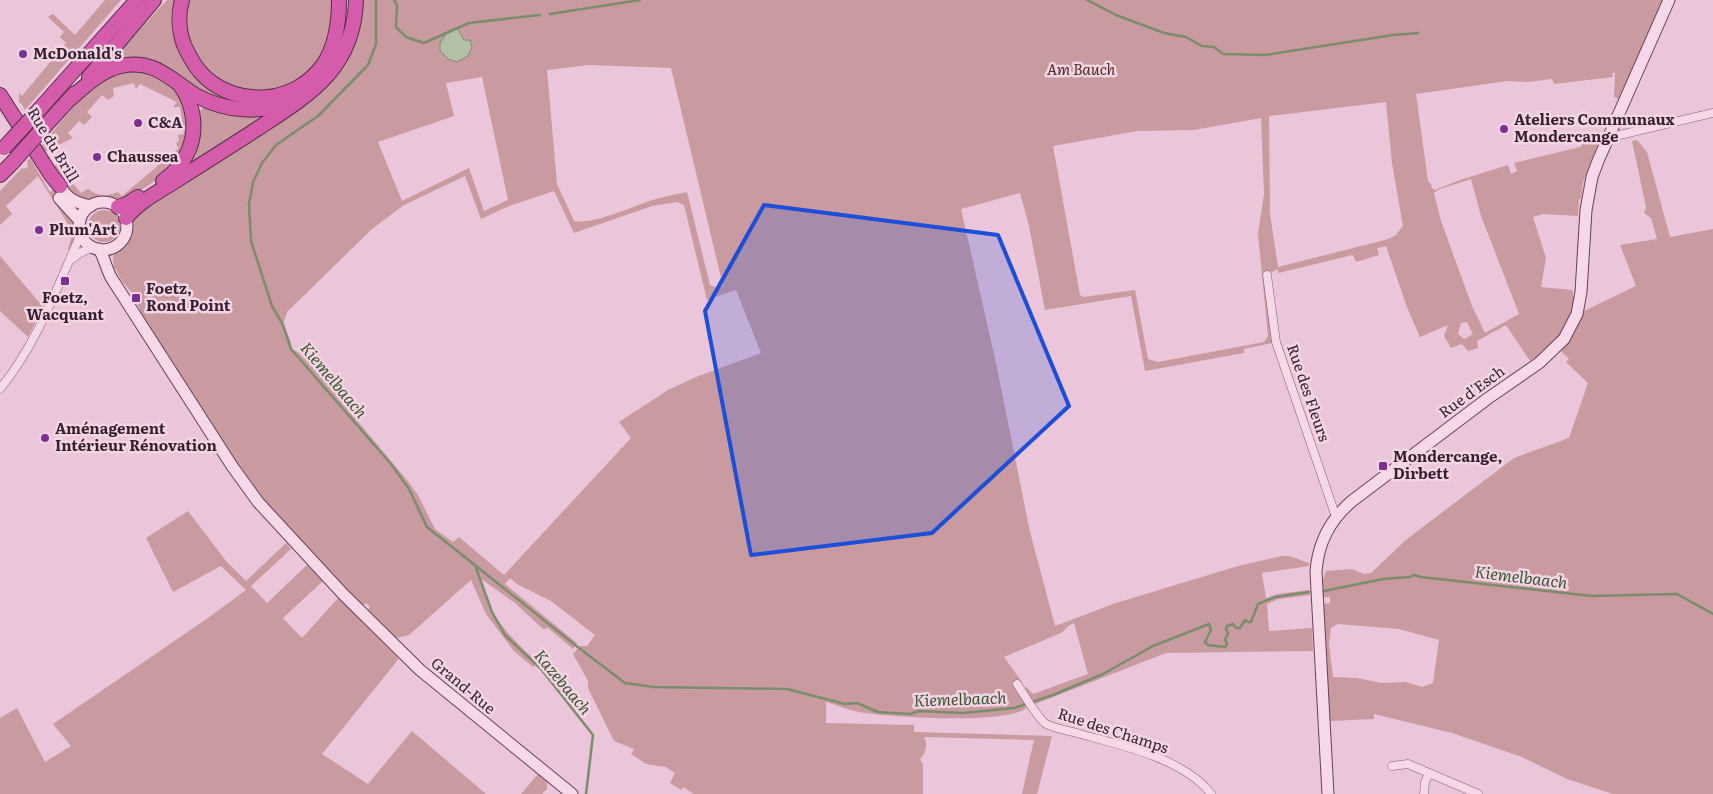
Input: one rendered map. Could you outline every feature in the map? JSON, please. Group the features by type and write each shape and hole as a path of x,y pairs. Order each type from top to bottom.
{"highway":[{"path":"2,151 137,0"},
{"path":"0,175 70,99 154,0"},
{"path":"182,0 180,24 182,37 188,54 196,67 205,77 228,92 256,98 280,95 293,90 305,83 323,65 333,46 337,32 339,0"},
{"path":"341,55 347,20 347,0"},
{"path":"122,213 132,210 145,202 301,100 324,80 347,46 355,16 356,0"},
{"path":"70,99 98,76 120,66 130,65 152,68 172,77 186,89 207,101 225,107 244,109 269,108 281,105 315,88"},
{"path":"122,213 127,204 166,179 179,167 189,152 194,135 194,119 190,102 184,91 172,77"},
{"path":"0,95 60,186"},
{"path":"0,110 31,158 38,164"}],"main road":[{"name":"Rue d'Esch","path":"1328,794 1316,572 1322,541 1329,526 1352,501 1487,399 1539,363 1564,340 1577,314 1581,292 1588,194 1598,161 1669,0"},
{"name":"Rue du Brill","path":"0,88 66,195 76,203 91,206"},
{"name":"Rue du Brill","path":"0,103 62,201 80,221"},
{"path":"112,279 110,263 114,248 124,237 127,225 122,213 105,202 91,206 82,215 80,221 81,234 88,244 96,248 114,248"},
{"name":"Grand-Rue","path":"96,248 104,258 106,268 112,279 232,466 258,502 342,594 420,670 572,794"}],"street":[{"path":"1608,138 1713,113"},
{"path":"0,389 11,376 28,348 81,234"},
{"path":"70,260 80,253 96,248"},
{"name":"Rue des Fleurs","path":"1267,275 1276,342 1336,517"},
{"name":"Rue des Champs","path":"1017,684 1045,724 1096,738 1169,763 1205,785 1211,794"},
{"path":"1392,766 1408,764 1478,794"},
{"path":"1424,794 1425,782 1429,773"}],"highlighted area":[{"path":"764,205 998,235 1069,406 932,533 751,555 705,311"}],"green space":[{"path":"105,0 121,0 25,110 21,103 19,103 19,93 22,96 66,43 60,37 64,32 48,17 53,14 75,35"},
{"path":"167,0 179,0 185,56 255,106 217,101 174,75 107,65"},
{"path":"186,0 334,0 332,35 319,62 299,82 279,91 256,93 230,88 200,64 186,36"},
{"name":"Am Bauch","path":"360,0 1665,0 1619,99 1614,97 1615,73 1612,73 1613,77 1554,84 1552,79 1528,82 1507,81 1416,94 1428,181 1435,190 1508,165 1511,174 1517,171 1514,163 1580,147 1585,142 1600,140 1583,182 1578,216 1543,214 1533,217 1546,258 1541,287 1572,290 1574,297 1577,298 1568,324 1563,331 1539,358 1530,361 1506,325 1477,341 1478,348 1468,351 1462,344 1451,348 1444,336 1448,325 1420,337 1407,307 1386,246 1377,248 1379,255 1356,262 1353,255 1278,273 1278,269 1267,275 1276,342 1244,349 1244,353 1145,371 1131,296 1045,310 1029,226 1020,193 961,209 996,363 1030,532 1055,626 1116,603 1238,566 1289,556 1309,563 1309,566 1262,573 1266,598 1278,594 1309,590 1310,595 1279,599 1267,604 1269,631 1312,628 1313,651 1166,653 1035,704 1026,687 1033,694 1088,674 1074,623 1063,632 1004,657 1022,682 1017,684 1026,708 1015,713 972,718 894,716 859,712 826,702 826,723 914,725 914,732 1052,736 1037,794 1022,794 1034,740 924,737 926,748 920,759 923,765 923,794 694,794 683,787 681,790 670,783 675,773 666,767 646,764 631,754 634,749 614,741 588,688 588,681 573,654 580,646 587,646 595,635 551,601 517,584 510,578 505,584 577,643 573,649 548,628 543,629 515,603 481,579 484,592 495,615 509,635 537,662 533,667 514,651 486,614 471,580 409,635 397,638 397,642 371,617 368,610 370,607 366,603 362,607 261,500 237,466 142,316 134,296 116,269 114,269 113,256 127,240 134,213 303,105 330,83 342,69 349,54","holes":["589,65 671,68 723,286 717,288 710,285 687,192 656,199 592,220 574,221 557,184 547,70","482,77 508,200 484,211 469,168 402,201 378,142 454,116 446,83","1386,102 1392,163 1403,226 1395,236 1278,267 1270,214 1269,116","1261,118 1264,194 1258,234 1268,336 1264,342 1158,362 1148,359 1135,290 1083,297 1080,295 1053,146 1137,131 1194,130","465,176 481,219 509,206 554,191 574,233 652,206 677,202 684,205 707,300 736,290 761,353 696,377 668,390 619,422 631,438 504,575 459,537 453,542 435,529 418,495 407,480 344,405 323,376 298,352 291,349 291,342 283,325 287,312 372,229 404,205","1471,179 1481,216 1519,314 1485,333 1472,306 1441,221 1434,193 1440,189","1467,322 1473,334 1464,339 1458,334 1461,323"]},
{"path":"140,70 172,83 184,103 189,124 187,140 172,166 146,187 118,203 104,199 85,202 78,212 75,241 70,251 68,249 73,232 38,176 6,206 12,214 0,225 0,191 22,168 28,167 27,161 30,158 50,192 62,184 53,167 63,161 66,162 60,168 81,193 88,189 102,195 118,192 122,196 179,148 176,144 179,140 178,135 184,134 180,107 173,107 177,102 140,84 136,89 134,83 113,88 114,96 108,100 102,95 87,112 92,117 84,125 79,121 68,133 73,138 44,152 41,146 77,103 98,84 121,72"},
{"path":"203,108 274,111 185,171 199,111"},
{"path":"1637,140 1647,152 1670,237 1713,229 1713,794 1613,794 1567,779 1522,757 1452,733 1374,714 1374,719 1329,721 1323,604 1330,603 1330,597 1323,597 1322,582 1326,571 1352,569 1364,574 1371,573 1407,539 1514,458 1569,438 1588,383 1566,362 1569,359 1561,351 1582,312 1636,286 1620,245 1657,239 1651,218 1644,213 1646,207 1632,141","holes":["1338,624 1399,629 1439,640 1433,683 1422,687 1406,682 1382,683 1357,678 1333,677 1329,644 1331,628"]},
{"path":"104,210 110,211 115,215 119,220 119,232 115,237 110,241 104,242 98,241 93,237 89,232 88,226 89,220 93,215 98,211"},
{"path":"0,256 43,307 28,337 0,311"},
{"path":"188,511 226,561 246,581 286,543 291,549 251,586 267,603 307,565 323,581 283,618 302,638 339,597 398,658 322,754 368,784 412,731 486,794 0,794 0,718 17,708 45,762 71,746 53,724 246,590 221,566 173,592 146,538"},
{"path":"538,774 547,781 547,789 542,794 521,794"}],"shaded area":[{"path":"458,29 464,40 470,40 472,47 468,56 457,62 448,59 440,51 440,43 448,31"}],"waterway":[{"name":"Kiemelbaach","path":"376,0 376,44 368,65 318,116 276,145 262,163 253,182 249,204 251,241 272,306 283,325 291,349 391,464 409,489 427,527 579,648"},
{"path":"394,0 397,5 396,27 406,37 424,43 469,23 540,15"},
{"path":"550,14 640,0"},
{"path":"1087,0 1116,15 1164,33 1186,37 1202,46 1214,47 1223,54 1265,55 1393,35 1418,33"},
{"name":"Kazebaach","path":"476,568 492,612 505,635 541,669 593,735 586,794"},
{"name":"Kiemelbaach","path":"1324,591 1414,575 1592,596 1677,594 1713,614"},
{"name":"Kiemelbaach","path":"579,648 625,683 654,687 787,689 845,704 857,703 878,712 910,714 919,711 963,713 1014,708 1053,695 1103,674 1153,646 1209,624 1211,630 1205,642 1208,645 1225,647 1227,644 1225,639 1228,634 1227,626 1233,624 1236,628 1240,628 1245,620 1251,622 1258,604 1275,597 1309,592"}],"place":[{"name":"McDonald's","path":"23,54"},
{"name":"C&A","path":"138,123"},
{"name":"Ateliers Communaux Mondercange","path":"1504,129"},
{"name":"Chaussea","path":"97,157"},
{"name":"Plum'Art","path":"39,230"},
{"name":"Foetz, Wacquant","path":"65,281"},
{"name":"Foetz, Rond Point","path":"136,298"},
{"name":"Aménagement Intérieur Rénovation","path":"45,438"},
{"name":"Mondercange, Dirbett","path":"1383,466"}]}
